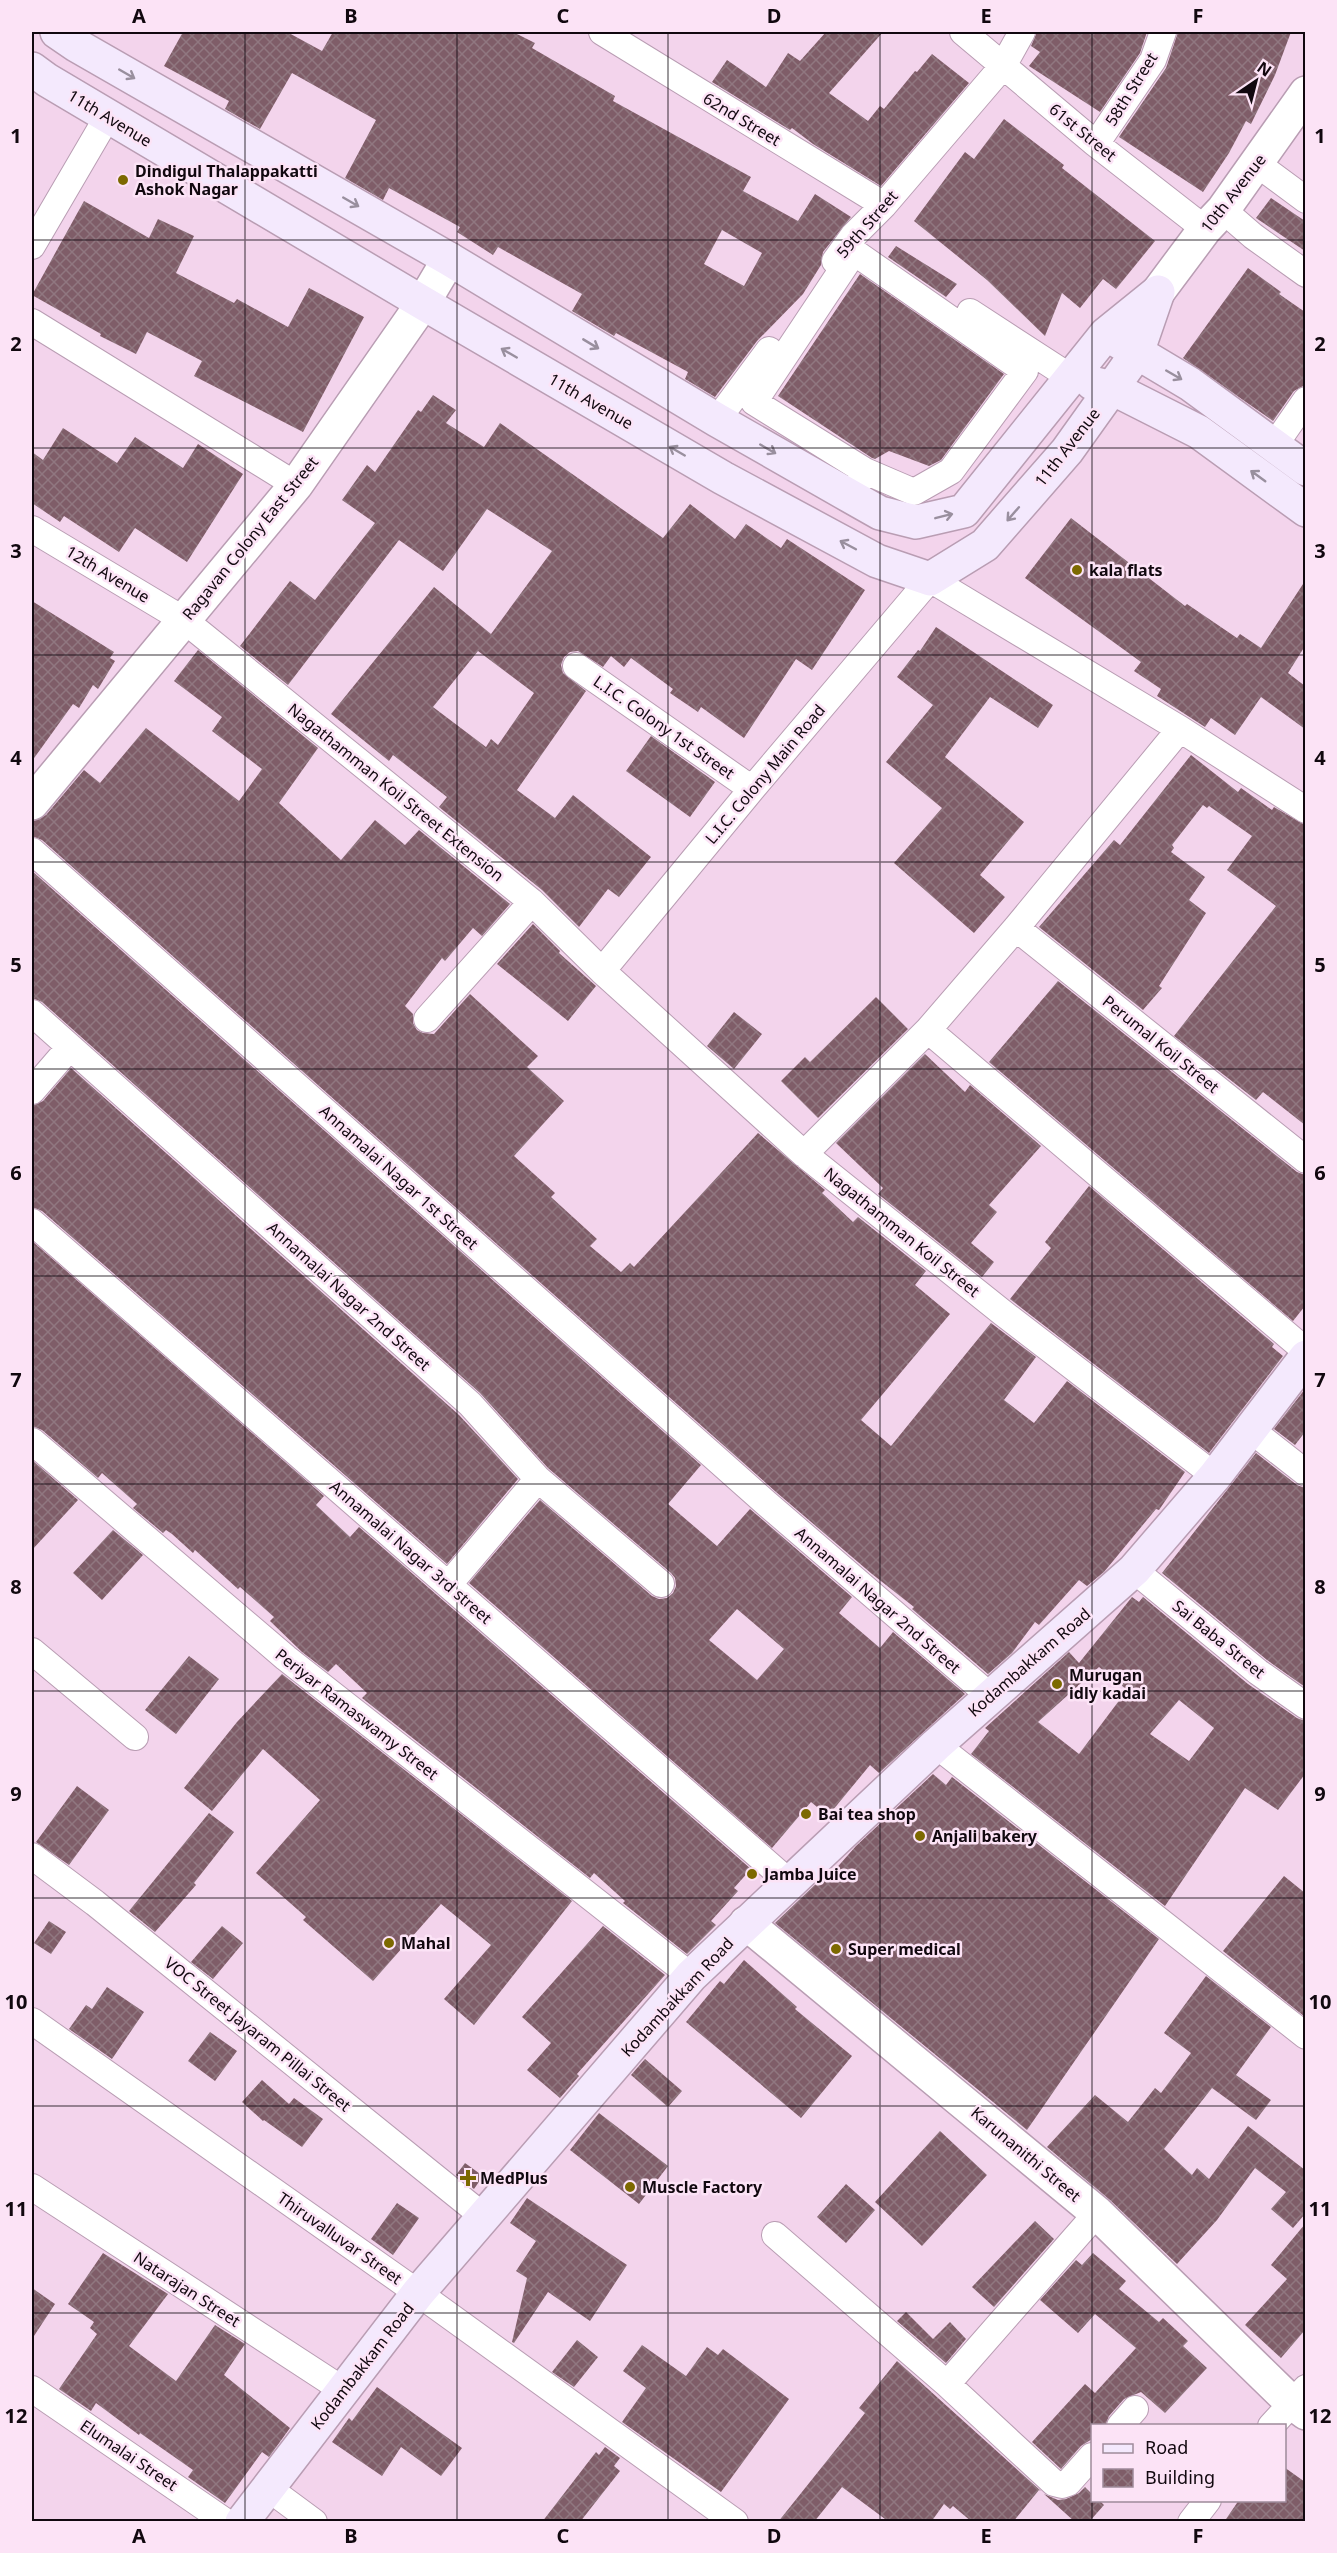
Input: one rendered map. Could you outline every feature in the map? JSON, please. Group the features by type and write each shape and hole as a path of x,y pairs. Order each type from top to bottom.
{"main road":[{"path":"39,74 74,36 717,420 858,483 880,513 916,522 964,511 1106,334 1158,292"},
{"name":"11th Avenue","path":"39,74 423,303 733,483 877,561 930,579 985,545 1067,451 1137,352 1158,292"},
{"path":"1106,334 1287,445 1305,469"},
{"name":"11th Avenue","path":"1070,377 1112,388 1199,432 1305,510"},
{"name":"Kodambakkam Road","path":"242,2522 418,2293 691,1977 936,1745 1134,1570 1215,1476 1305,1358"}],"street":[{"name":"62nd Street","path":"602,32 884,205"},
{"name":"61st Street","path":"963,32 1096,144 1214,220 1253,236 1305,274"},
{"name":"59th Street","path":"717,420 853,236 884,205 1003,66 1022,32"},
{"name":"58th Street","path":"1096,144 1153,60 1163,32"},
{"name":"10th Avenue","path":"1158,292 1256,164 1300,112"},
{"path":"32,246 108,116"},
{"path":"1256,164 1305,200"},
{"path":"853,236 1070,377"},
{"path":"854,252 1025,371 951,471 914,492 858,483 754,402 854,252"},
{"name":"Ragavan Colony East Street","path":"32,803 296,485 423,303 449,259"},
{"path":"32,322 296,485"},
{"path":"1287,445 1305,400"},
{"name":"12th Avenue","path":"32,529 184,620"},
{"path":"930,579 1180,729 1305,810"},
{"name":"L.I.C. Colony Main Road","path":"602,971 930,579"},
{"name":"Nagathamman Koil Street Extension","path":"184,620 532,902 602,971"},
{"name":"L.I.C. Colony 1st Street","path":"576,666 752,789"},
{"path":"804,1154 928,1030 1016,928 1180,729"},
{"name":"Annamalai Nagar 1st Street","path":"32,851 766,1503"},
{"path":"427,1019 532,902"},
{"name":"Perumal Koil Street","path":"1016,928 1305,1160"},
{"name":"Nagathamman Koil Street","path":"602,971 804,1154 1003,1313 1215,1476"},
{"name":"Annamalai Nagar 2nd Street","path":"32,1013 470,1404 538,1479 661,1584"},
{"path":"928,1030 1305,1351"},
{"path":"32,1091 70,1047"},
{"name":"Annamalai Nagar 3rd street","path":"32,1222 790,1883"},
{"path":"1251,1430 1305,1473"},
{"name":"Periyar Ramaswamy Street","path":"32,1441 286,1658 691,1977"},
{"path":"449,1584 538,1479"},
{"name":"Annamalai Nagar 2nd Street","path":"766,1503 990,1696"},
{"name":"Sai Baba Street","path":"1134,1570 1258,1672 1305,1706"},
{"path":"32,1651 135,1737"},
{"path":"936,1745 1305,2036"},
{"name":"VOC Street Jayaram Pillai Street","path":"32,1856 95,1903 483,2216"},
{"name":"Karunanithi Street","path":"747,1923 1097,2213 1293,2407"},
{"name":"Thiruvalluvar Street","path":"32,2021 418,2293 735,2522"},
{"name":"Natarajan Street","path":"32,2187 343,2390"},
{"path":"947,2384 1097,2213"},
{"path":"775,2235 947,2384 1054,2483 1062,2485 1068,2483 1091,2457"},
{"name":"Elumalai Street","path":"32,2389 226,2522"},
{"path":"268,2488 314,2522"},
{"path":"1191,2522 1206,2502"}],"building":[{"path":"183,32 287,32 322,51 333,32 513,32 535,43 532,48 615,96 613,101 751,177 743,191 798,221 815,194 851,217 823,252 821,265 803,294 757,341 715,397 685,379 688,372 616,333 614,336 572,311 582,294 498,247 493,255 457,232 460,227 389,188 383,200 345,178 376,120 292,73 260,129 225,109 229,101 164,66","holes":["722,230 762,253 744,286 704,264"]},
{"path":"826,32 883,32 829,93 868,121 880,106 884,109 932,54 969,83 881,186 813,144 792,128 790,130 712,82 727,60 766,87 788,53 800,61"},
{"path":"1037,32 1147,32 1140,53 1100,112 1029,66 1040,52 1031,46"},
{"path":"1178,32 1291,32 1275,75 1251,124 1246,121 1229,153 1203,192 1119,137 1166,68"},
{"path":"1004,119 1064,165 1062,168 1155,241 1116,289 1103,279 1080,308 1062,293 1045,336 987,280 914,221 965,152 974,159"},
{"path":"1271,198 1305,221 1305,251 1256,218"},
{"path":"84,201 149,238 158,219 194,236 176,273 234,303 237,299 288,327 309,288 364,317 303,432 194,376 202,361 147,332 136,354 100,336 101,334 32,295"},
{"path":"896,246 957,284 946,297 888,257"},
{"path":"1248,268 1305,312 1305,385 1294,391 1273,421 1183,358"},
{"path":"860,274 1004,374 941,460 929,466 889,451 875,459 872,458 778,396"},
{"path":"433,395 456,410 446,423 484,447 500,423 663,538 690,504 735,539 746,524 781,548 787,539 865,590 812,670 796,659 744,738 701,707 698,712 670,693 673,689 631,658 624,667 611,656 603,667 578,651 570,652 564,657 561,665 563,673 586,691 517,790 555,818 573,795 651,857 619,897 608,889 579,927 542,890 439,807 447,797 393,755 389,761 331,714 434,587 491,634 552,551 487,509 443,571 399,540 288,685 240,646 290,581 315,600 375,523 342,500 367,465 375,472 418,410 421,412","holes":["478,651 534,693 498,745 491,739 486,747 433,707"]},
{"path":"63,428 117,463 135,437 183,468 198,444 243,474 187,562 135,528 119,552 64,516 60,522 32,503 32,452 43,460"},
{"path":"1071,518 1185,606 1187,604 1237,638 1240,634 1261,648 1305,581 1305,646 1288,673 1305,686 1305,729 1261,697 1235,735 1211,718 1205,727 1157,696 1161,689 1134,671 1141,662 1025,578"},
{"path":"32,601 114,652 110,658 115,661 98,689 93,685 79,708 73,704 32,761"},
{"path":"936,627 1053,705 1038,728 990,697 945,757 1024,822 980,875 1005,897 974,933 894,863 942,808 886,762 933,705 897,677 918,650 920,651"},
{"path":"198,650 318,748 279,803 341,860 375,820 405,845 419,830 510,904 482,936 473,928 445,961 442,958 405,1006 413,1014 413,1023 417,1030 434,1034 470,994 538,1056 527,1067 564,1101 514,1156 555,1193 551,1197 597,1239 590,1246 621,1272 630,1263 634,1267 758,1133 825,1190 822,1193 853,1222 858,1217 926,1271 915,1285 950,1314 861,1420 891,1446 991,1323 1036,1357 1004,1400 1034,1423 1067,1381 1185,1472 1159,1510 1156,1509 1104,1572 1087,1586 1079,1580 1039,1625 1035,1622 1012,1653 988,1674 912,1609 914,1607 776,1492 42,840 32,836 32,822 46,815 84,770 100,783 146,728 239,801 262,769 212,731 222,717 174,681"},
{"path":"651,736 715,782 690,817 626,771"},
{"path":"1191,755 1238,792 1241,788 1272,810 1274,807 1305,825 1305,1125 1263,1092 1256,1100 1174,1036 1276,906 1227,870 1252,836 1209,806 1207,808 1203,805 1172,845 1174,848 1171,852 1205,877 1189,900 1206,913 1159,986 1162,988 1143,1010 1039,927 1114,840 1120,845"},
{"path":"32,871 701,1465 668,1504 717,1546 750,1509 852,1597 839,1613 880,1648 893,1632 965,1694 879,1773 870,1765 828,1816 811,1802 772,1848 469,1583 540,1500 652,1596 659,1599 667,1598 673,1593 676,1586 675,1578 671,1573 548,1468 480,1393 42,1002 32,998","holes":["737,1609 784,1649 757,1680 709,1640"]},
{"path":"533,924 560,951 559,953 596,986 568,1021 497,964"},
{"path":"1058,981 1297,1172 1305,1175 1305,1306 1293,1321 989,1062"},
{"path":"876,997 908,1029 818,1118 781,1081 805,1057 810,1062"},
{"path":"734,1012 762,1034 734,1069 707,1046"},
{"path":"925,1054 965,1092 970,1085 1041,1146 989,1205 997,1212 971,1243 994,1262 982,1277 878,1194 883,1188 836,1143"},
{"path":"71,1068 459,1415 518,1479 447,1564 42,1211 32,1207 32,1106 43,1101"},
{"path":"1089,1186 1274,1344 1272,1347 1283,1356 1209,1453 1010,1299 1051,1248 1045,1242"},
{"path":"32,1241 324,1496 316,1505 350,1537 359,1527 751,1869 734,1888 738,1891 711,1921 716,1925 687,1954 623,1903 625,1901 594,1873 590,1878 362,1698 367,1693 336,1664 328,1672 302,1652 270,1621 274,1617 240,1587 238,1589 195,1550 193,1553 166,1530 163,1533 133,1508 137,1504 102,1473 98,1478 42,1430 32,1426"},
{"path":"1305,1389 1305,1432 1295,1445 1274,1429"},
{"path":"1256,1453 1297,1485 1305,1488 1305,1687 1267,1660 1162,1573"},
{"path":"32,1460 78,1500 32,1550"},
{"path":"113,1530 143,1555 102,1600 73,1573"},
{"path":"1132,1597 1139,1602 1143,1597 1248,1684 1297,1718 1305,1721 1305,1774 1278,1810 1245,1788 1165,1906 971,1754 989,1731 985,1728 1069,1652 1079,1663","holes":["1099,1667 1127,1690 1079,1754 1038,1722","1179,1700 1214,1728 1189,1761 1150,1734"]},
{"path":"189,1656 219,1679 176,1734 145,1710"},
{"path":"282,1674 572,1901 474,2025 444,1999 491,1945 441,1904 373,1981 303,1920 306,1917 256,1873 320,1800 263,1749 212,1811 184,1788 237,1722"},
{"path":"933,1774 946,1785 952,1777 1159,1939 1027,2130 775,1923 822,1878 825,1881 856,1846"},
{"path":"77,1786 109,1810 69,1865 36,1842"},
{"path":"209,1813 234,1832 194,1883 196,1885 155,1932 129,1911"},
{"path":"1284,1876 1305,1893 1305,2017 1223,1951"},
{"path":"49,1921 66,1932 51,1954 34,1943"},
{"path":"222,1926 243,1943 213,1979 191,1962"},
{"path":"603,1926 665,1975 577,2074 579,2076 560,2098 527,2070 551,2043 522,2017"},
{"path":"744,1960 797,2007 795,2009 852,2056 801,2118 686,2022 720,1981 724,1984"},
{"path":"1206,1976 1271,2027 1236,2075 1271,2100 1256,2120 1212,2088 1164,2149 1192,2175 1197,2168 1209,2179 1248,2126 1305,2170 1305,2214 1293,2228 1271,2209 1286,2192 1255,2168 1217,2220 1177,2264 1110,2200 1047,2147 1095,2095 1128,2122 1155,2088 1161,2093 1191,2053 1164,2033"},
{"path":"107,1987 144,2012 112,2059 69,2029 86,2005 92,2009"},
{"path":"210,2032 237,2051 215,2081 188,2061"},
{"path":"645,2059 682,2091 668,2107 631,2075"},
{"path":"262,2080 289,2104 294,2098 323,2119 302,2147 263,2121 242,2102"},
{"path":"599,2113 668,2166 639,2204 570,2150"},
{"path":"940,2131 987,2175 922,2246 875,2202"},
{"name":"MedPlus","path":"465,2163 483,2176 474,2189 456,2175"},
{"path":"846,2184 875,2210 846,2243 817,2217"},
{"path":"527,2198 627,2265 590,2321 548,2292 514,2343 512,2342 527,2278 516,2271 536,2241 510,2223"},
{"path":"397,2203 419,2218 393,2255 371,2239"},
{"path":"1035,2221 1054,2239 994,2307 972,2287"},
{"path":"1305,2224 1305,2330 1281,2358 1245,2325 1287,2279 1271,2265"},
{"path":"103,2253 168,2294 129,2346 176,2381 215,2325 245,2344 224,2375 290,2428 269,2457 262,2452 225,2503 188,2477 193,2470 140,2433 139,2435 96,2403 91,2411 59,2389 97,2334 90,2328 94,2322 68,2304"},
{"path":"1093,2253 1126,2281 1119,2289 1159,2322 1163,2318 1188,2341 1183,2346 1207,2368 1165,2413 1141,2392 1124,2399 1109,2416 1106,2424 1091,2424 1091,2440 1081,2446 1061,2469 1032,2442 1085,2384 1095,2393 1136,2348 1095,2314 1078,2333 1040,2300 1076,2260 1082,2265"},
{"path":"32,2288 55,2304 32,2339"},
{"path":"906,2312 933,2339 950,2322 966,2339 946,2363 897,2321"},
{"path":"577,2340 598,2357 574,2387 552,2372"},
{"path":"642,2345 686,2376 707,2347 718,2355 723,2349 789,2399 721,2492 622,2422 646,2388 623,2371"},
{"path":"897,2361 1041,2491 1039,2490 1013,2522 972,2522 953,2506 950,2509 944,2504 931,2522 889,2522 842,2487 814,2522 778,2522 865,2413 859,2408"},
{"path":"377,2387 462,2448 441,2476 401,2447 382,2476 332,2442 349,2418 352,2421"},
{"path":"605,2447 620,2458 614,2466 620,2471 580,2522 542,2522 596,2452 599,2455"},
{"path":"1286,2468 1305,2482 1305,2522 1224,2522 1238,2502 1286,2502"},
{"path":"1085,2487 1091,2493 1091,2502 1101,2502 1104,2505 1089,2522 1075,2522 1044,2494 1058,2500 1079,2493"}],"place":[{"name":"Dindigul Thalappakatti Ashok Nagar","path":"123,180"},
{"name":"kala flats","path":"1077,570"},
{"name":"Murugan idly kadai","path":"1057,1684"},
{"name":"Bai tea shop","path":"806,1814"},
{"name":"Anjali bakery","path":"920,1836"},
{"name":"Jamba Juice","path":"752,1874"},
{"name":"Mahal","path":"389,1943"},
{"name":"Super medical","path":"836,1949"},
{"name":"MedPlus","path":"468,2178"},
{"name":"Muscle Factory","path":"630,2187"}]}
